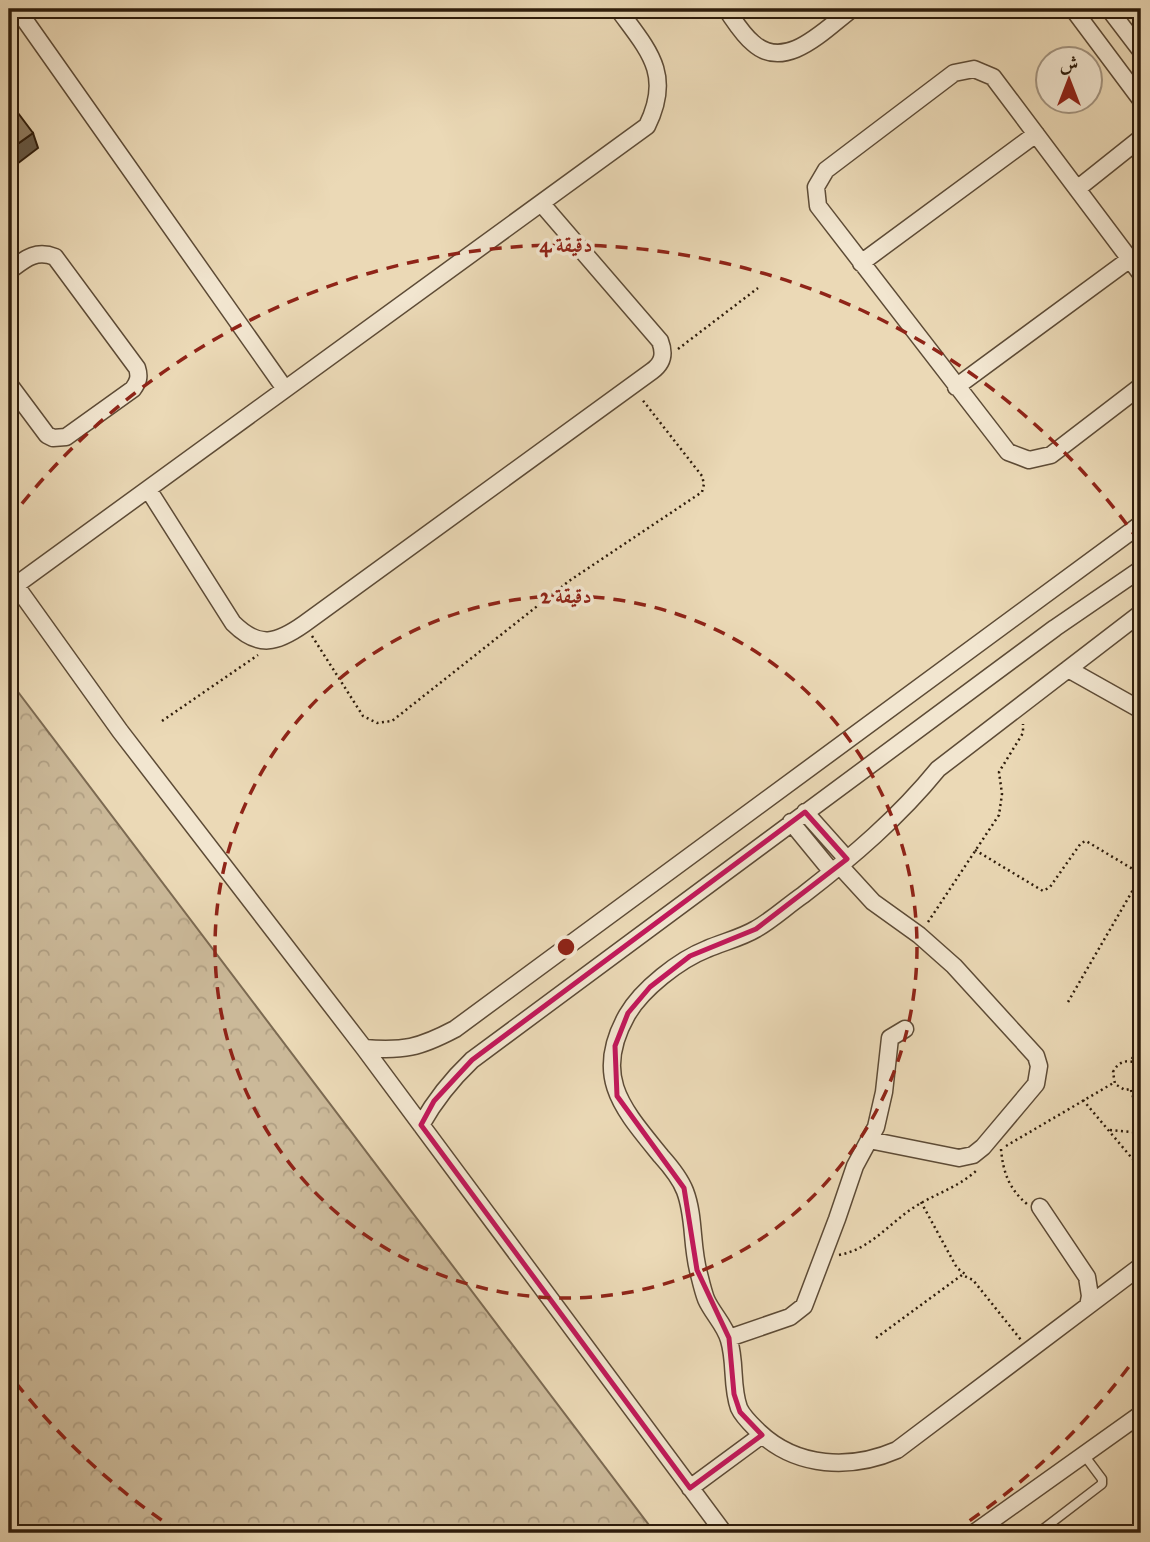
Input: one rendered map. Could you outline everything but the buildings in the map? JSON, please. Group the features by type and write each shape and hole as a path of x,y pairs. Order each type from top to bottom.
{"street":[{"path":"17,9 285,389"},
{"path":"618,9 652,54 658,72 656,109 647,125 148,489 12,580 120,730 421,1125 724,1533"},
{"path":"726,9 755,46 770,52 786,53 802,47 852,9"},
{"path":"1073,9 1141,100"},
{"path":"1109,9 1141,51"},
{"path":"1141,274 993,77 974,69 954,73 826,170 816,187 818,206 1008,452 1029,460 1051,455 1141,386"},
{"path":"861,263 1036,134"},
{"path":"1077,188 1141,138"},
{"path":"148,489 239,629 253,637 276,640 284,638 304,624 632,386 661,362 663,355 660,341 541,203"},
{"path":"9,271 36,253 55,257 139,374 133,389 60,439 47,435 9,386"},
{"path":"956,387 1130,259"},
{"path":"363,1048 396,1050 427,1044 455,1029 1141,523"},
{"path":"421,1125 443,1090 472,1060 1055,628 1141,569"},
{"path":"1141,613 938,769 913,800 840,866 756,929 690,956 650,987 628,1013 615,1046 612,1070 617,1096 684,1188 691,1212 693,1245 704,1290 729,1338 734,1394 740,1412 762,1435 789,1452 819,1462 851,1463 882,1457 897,1450 1141,1266"},
{"path":"1068,669 1141,710"},
{"path":"806,812 840,866"},
{"path":"791,822 840,866 873,902 919,935 954,965 1031,1048 1039,1066 1039,1076 1027,1094 973,1155 959,1158 869,1140"},
{"path":"729,1338 797,1313 804,1306 855,1166 876,1127 881,1109 890,1038 905,1029"},
{"path":"1044,1212 1087,1277 1090,1296 1088,1306"},
{"path":"1087,1277 1120,1282"},
{"path":"974,1533 993,1528 1084,1455 1141,1414"},
{"path":"690,1488 762,1435"}],"lane":[{"path":"1038,1533 1102,1484 1102,1479 1084,1455"}],"path":[{"path":"661,362 758,288"},
{"path":"304,624 363,716 377,723 392,720 569,581 702,492 702,476 632,386"},
{"path":"162,721 262,653"},
{"path":"919,935 999,816 1002,793 999,772 1023,733 1022,722 1010,713"},
{"path":"975,850 1043,891 1050,887 1081,843 1086,841 1141,875 1068,1002"},
{"path":"1131,1061 1141,1037"},
{"path":"1141,1059 1120,1063 1113,1072 1119,1088 1131,1090 1141,1083"},
{"path":"1131,1061 1141,1068"},
{"path":"1044,1212 1032,1209 1018,1197 1002,1166 1001,1149 1115,1082"},
{"path":"1131,1090 1141,1124"},
{"path":"1083,1100 1141,1169"},
{"path":"1108,1129 1141,1133"},
{"path":"823,1257 846,1254 867,1245 921,1202 953,1188 982,1165"},
{"path":"921,1202 957,1268 967,1276 1029,1350"},
{"path":"876,1338 957,1277 967,1276"}],"highlighted area":[{"path":"805,812 847,859 756,929 690,956 650,987 628,1013 615,1046 617,1096 684,1188 697,1270 729,1338 734,1394 740,1412 762,1435 690,1488 421,1125 434,1101 472,1060"}],"green space":[{"path":"9,680 655,1533 9,1533"}]}
